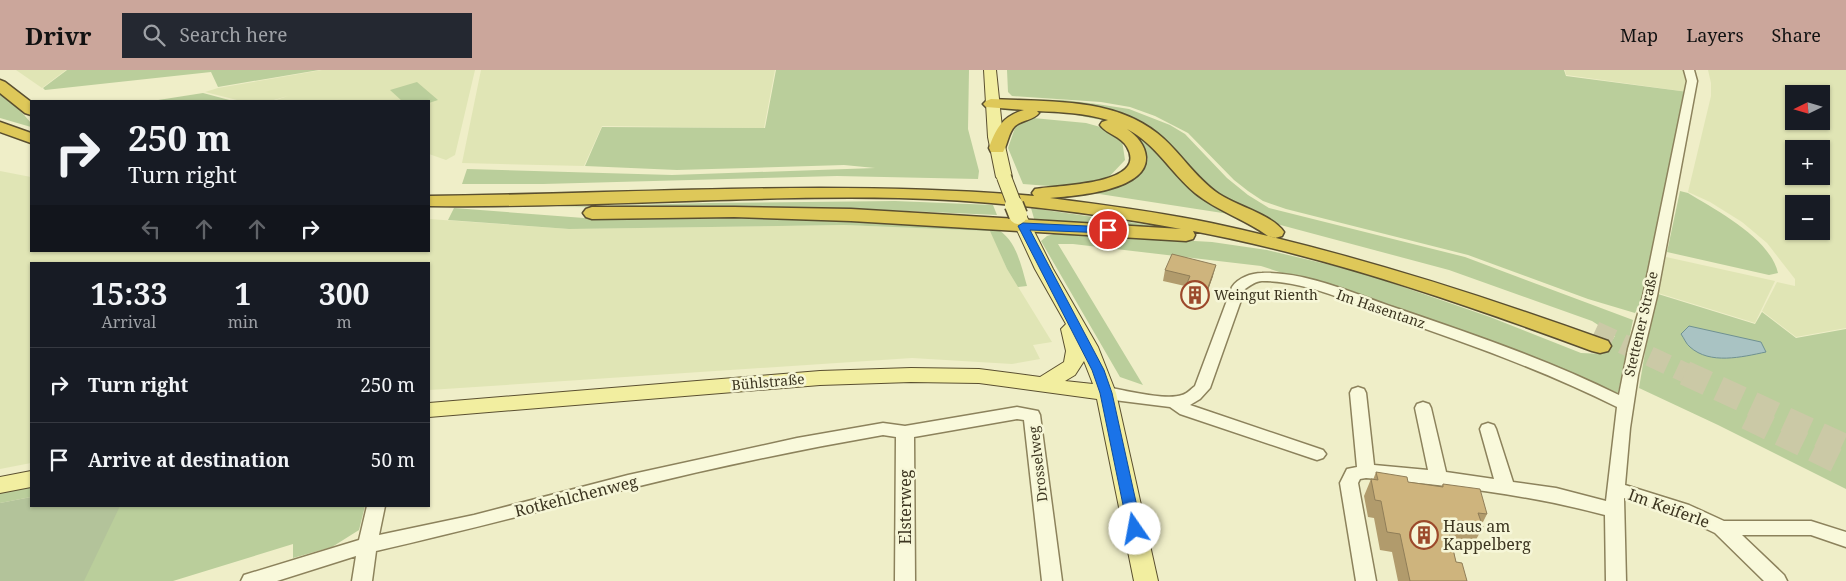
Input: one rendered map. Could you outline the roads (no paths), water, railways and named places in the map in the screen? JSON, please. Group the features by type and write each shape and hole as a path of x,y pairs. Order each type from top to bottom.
{"highway":[{"path":"0,84 30,109"},
{"path":"992,108 1082,117 1099,122 1126,135 1138,154 1133,169 1125,177 1114,182 1093,188 1038,193"},
{"path":"992,108 1080,110 1127,122 1157,141 1196,185 1216,200 1265,224 1270,236"},
{"path":"997,148 1003,130 1010,120 1031,113"},
{"path":"0,127 30,138"},
{"path":"0,140 30,150"},
{"path":"430,192 525,192 853,184 952,186 1038,193 1151,208 1440,278 1597,339"},
{"path":"430,201 794,193 949,195 1024,200 1104,210 1270,236"},
{"path":"491,201 510,207 580,212 808,214 1020,221 1241,241 1270,236"}],"main road":[{"path":"990,70 997,148 1004,177 1020,221 1088,347 1106,393 1146,581"},
{"path":"1041,385 1070,369 1075,362 1075,345 1056,290"},
{"name":"Bühlstraße","path":"430,410 820,378 910,375 962,375 1106,393"},
{"path":"0,485 30,479"}],"street":[{"name":"Stettener Straße","path":"1616,581 1614,510 1624,404 1650,296 1692,81 1689,70"},
{"name":"Im Hasentanz","path":"1174,402 1186,400 1202,388 1239,287 1249,279 1265,276 1339,294 1429,325 1588,385 1624,404"},
{"path":"1106,393 1174,402 1186,410 1317,454"},
{"path":"1358,393 1366,471"},
{"path":"1423,408 1438,478"},
{"name":"Drosselweg","path":"905,432 1017,413 1032,415 1052,581"},
{"name":"Rotkehlchenweg","path":"251,581 367,545 474,522 628,482 797,444 883,429 905,432"},
{"path":"1488,429 1506,488"},
{"name":"Elsterweg","path":"904,581 905,432"},
{"path":"1366,581 1349,483 1353,474 1366,471 1438,478 1556,495 1614,510"},
{"name":"Im Keiferle","path":"1616,489 1684,510 1722,528 1777,581"},
{"path":"362,581 367,545 376,507"},
{"name":"Im Keiferle","path":"1722,528 1811,528 1846,540"}],"water":[{"path":"1689,326 1761,342 1766,352 1726,358 1717,358 1698,353 1686,343 1681,334"}],"tunnel":[{"path":"1595,331 1688,374"},
{"path":"1685,373 1846,447"},
{"path":"1747,417 1846,465"}],"place":[{"name":"Weingut Rienth","path":"1195,295"},
{"name":"Haus am Kappelberg","path":"1424,535"}]}
